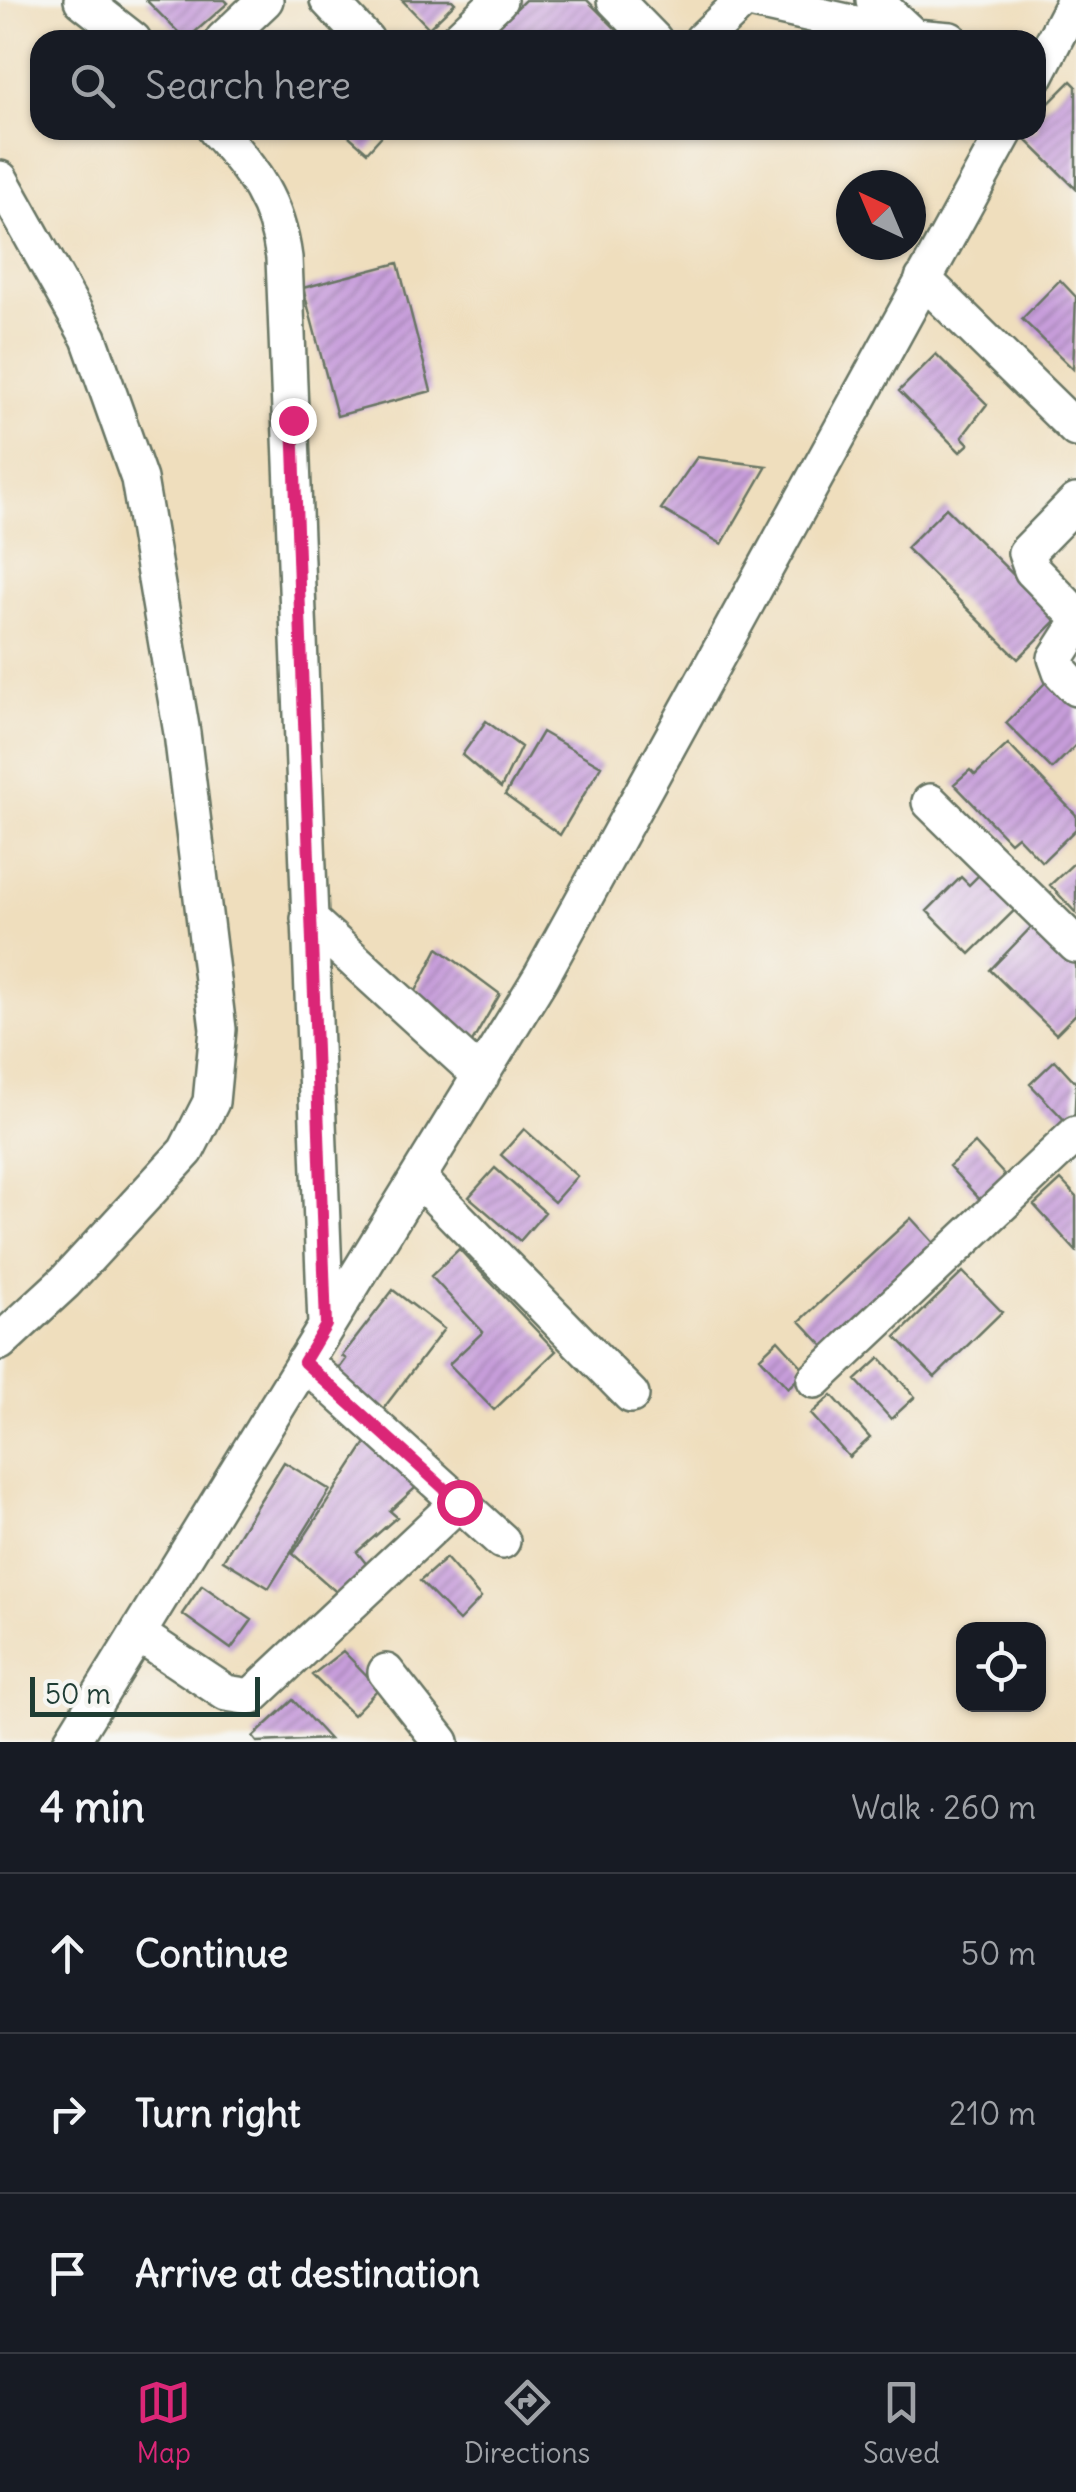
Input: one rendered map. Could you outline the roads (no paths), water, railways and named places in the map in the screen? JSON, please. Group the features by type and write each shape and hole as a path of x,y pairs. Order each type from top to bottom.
{"street":[{"path":"82,0 120,30"},
{"path":"234,30 265,0"},
{"path":"328,0 356,30"},
{"path":"468,30 499,0"},
{"path":"616,0 644,30"},
{"path":"713,30 746,0 879,30"},
{"path":"874,0 906,30"},
{"path":"1057,41 1075,0"},
{"path":"224,140 265,188 280,222 284,258 326,1325"},
{"path":"72,1742 542,977 1000,140"},
{"path":"0,179 89,338 138,478 182,733 218,1029 211,1102 186,1151 65,1282 0,1342"},
{"path":"923,279 1072,416"},
{"path":"1076,502 1026,552 1032,570 1076,615"},
{"path":"1076,627 1056,658 1061,672 1076,688"},
{"path":"930,802 1076,945"},
{"path":"309,919 480,1076"},
{"path":"815,1380 1076,1134"},
{"path":"418,1178 632,1395"},
{"path":"304,1362 502,1541"},
{"path":"138,1634 226,1693 251,1697 459,1502"},
{"path":"386,1672 441,1742"}]}
